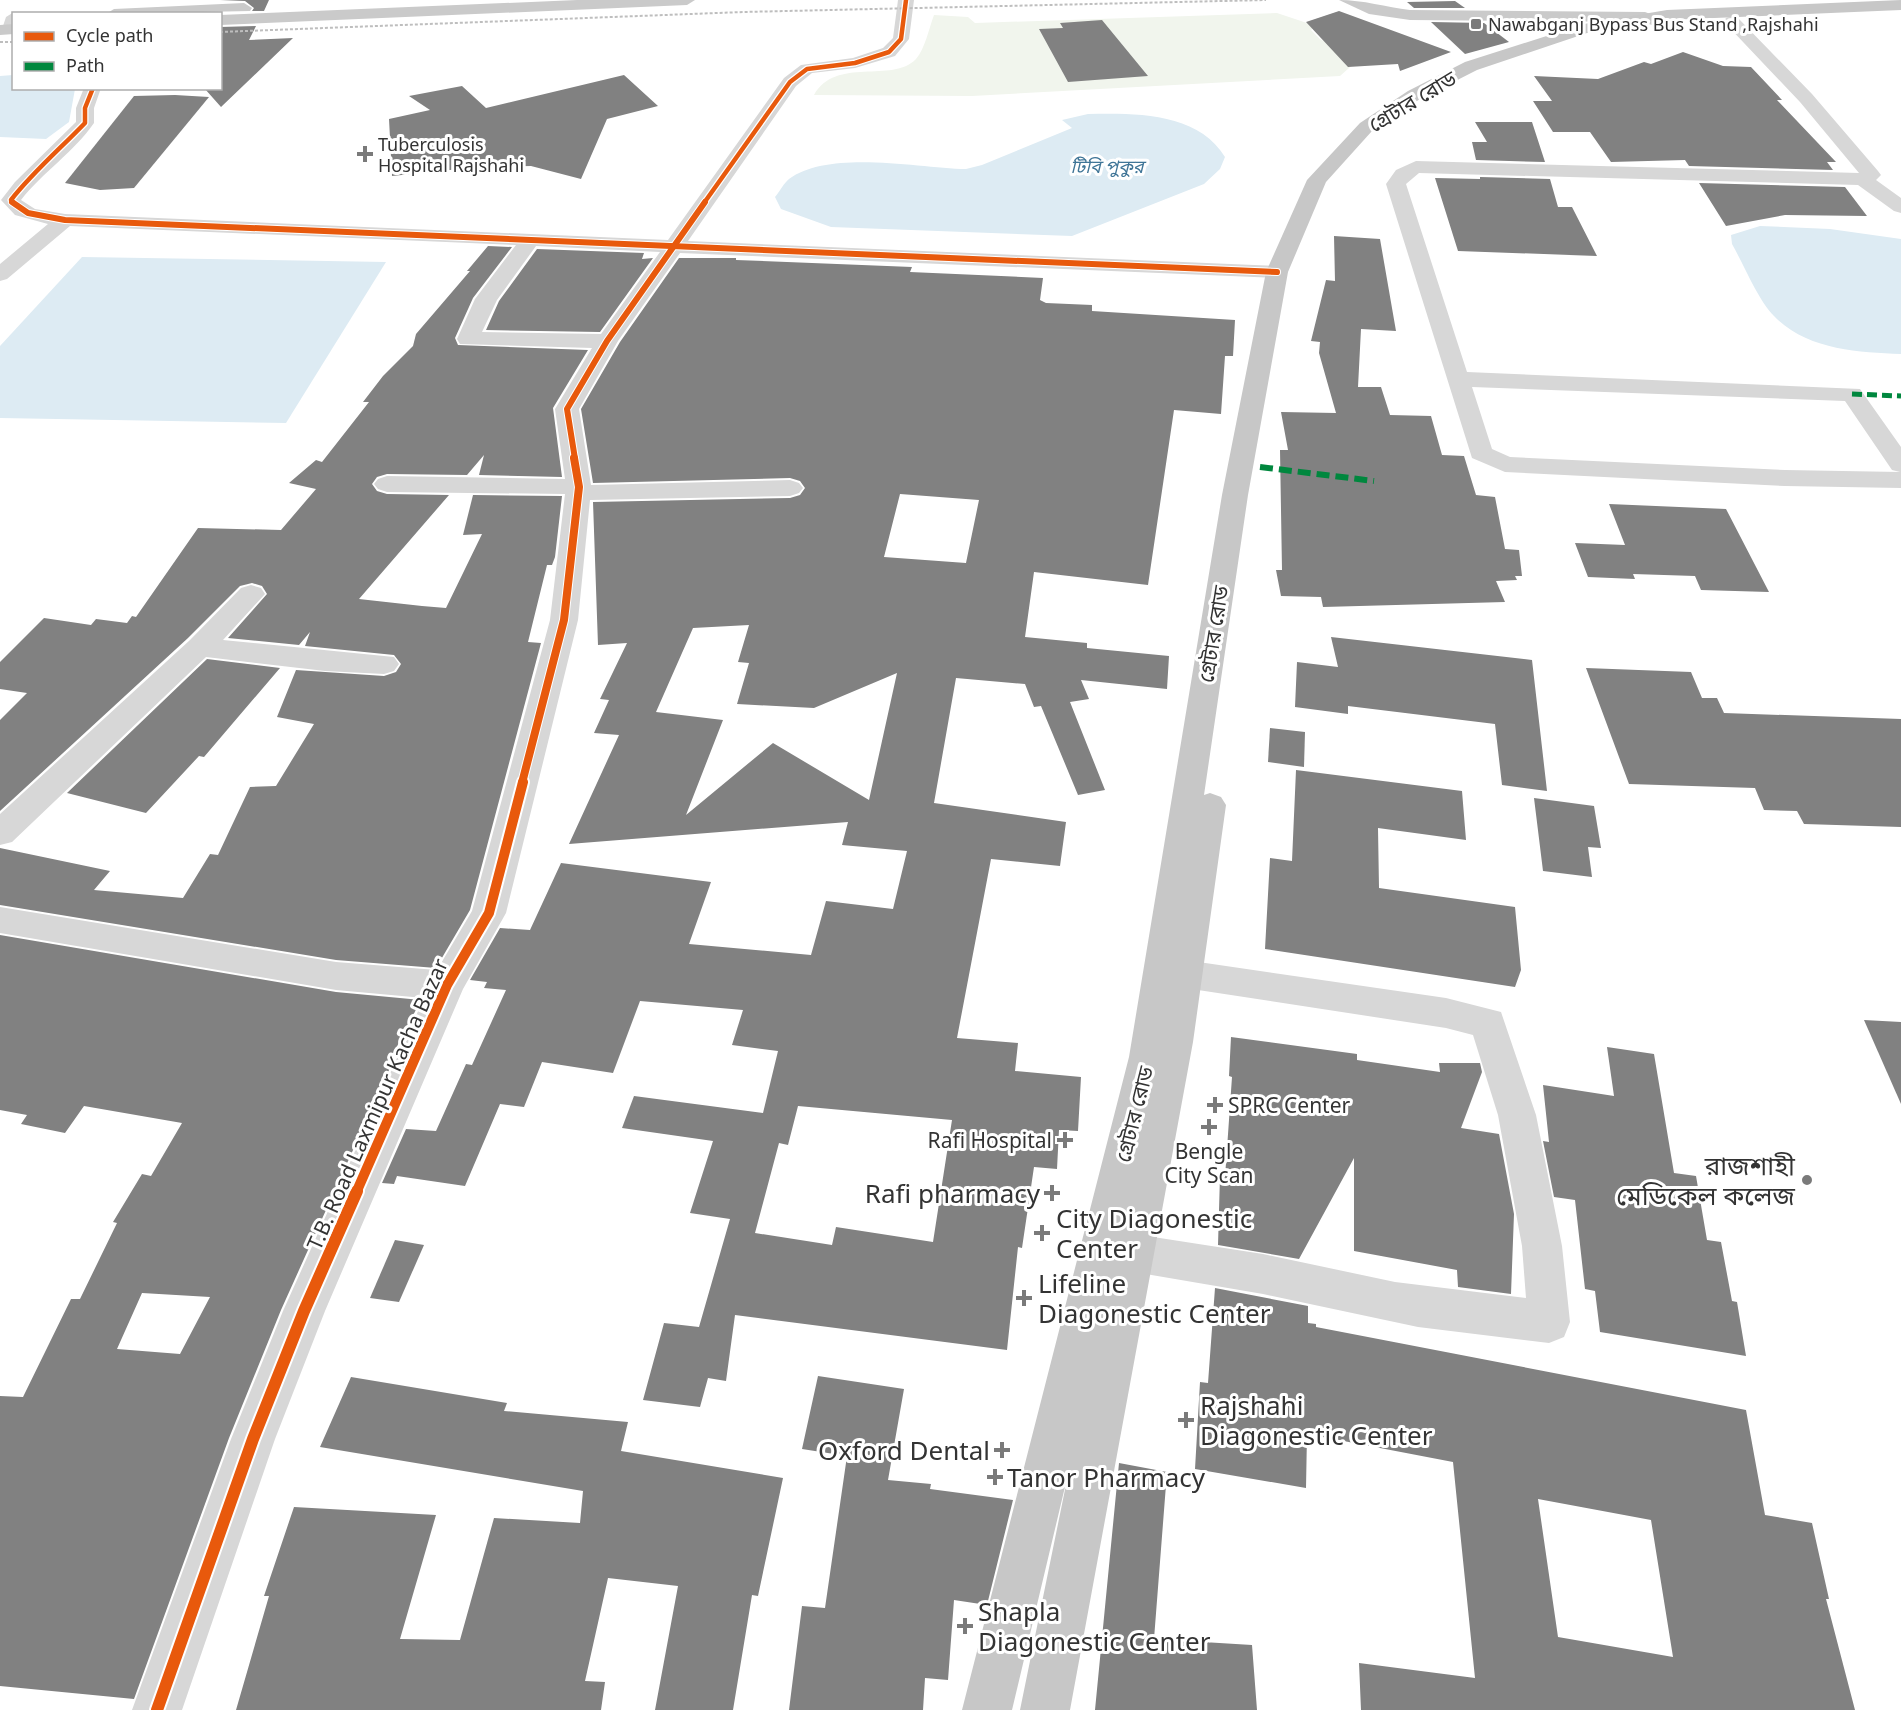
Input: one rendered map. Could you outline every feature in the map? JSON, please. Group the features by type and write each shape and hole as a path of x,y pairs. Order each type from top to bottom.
{"highway":[{"name":"গ্রেটার রোড","path":"1274,345 1277,272 1289,239 1317,180 1366,127 1414,95 1471,66 1590,27 1635,25 1853,3 1901,5"},
{"name":"গ্রেটার রোড","path":"987,1710 1133,1181 1185,974 1235,495 1274,345 1307,239 1336,179 1387,125 1432,96 1498,65 1553,47 1635,25 1662,29 1732,21 1901,13"},
{"name":"গ্রেটার রোড","path":"1045,1710 1134,1253 1133,1181 1148,1057 1217,683"}],"main road":[{"path":"163,12 457,0"},
{"path":"222,20 687,0"},
{"path":"1347,0 1356,6 1393,14 1468,15 1635,25"},
{"path":"1468,15 1590,27 1658,22 1662,29"}],"street":[{"name":"T.B. Road Laxmipur Kacha Bazar","path":"157,1710 253,1439 304,1311 447,985 489,913 564,620 578,490 567,409 608,341 790,82 807,69 855,63 889,52 901,39 906,0"},
{"path":"1732,21 1806,98 1871,176 1863,179 1680,176 1416,167 1403,174 1396,184 1481,453 1505,464 1785,478 1901,480"},
{"path":"92,90 85,108 85,123 39,172 22,186 11,200 17,209 26,214 65,220 1277,272"},
{"path":"1863,179 1901,207"},
{"path":"0,275 65,220"},
{"path":"531,239 486,299 468,339 608,341"},
{"path":"1458,379 1852,394 1901,465"},
{"path":"387,484 578,490 790,488"},
{"path":"0,833 200,647 251,594"},
{"path":"200,647 326,661 384,664"},
{"path":"0,920 336,976 447,985"},
{"path":"1134,1253 1263,1274 1394,1302 1549,1323 1542,1246 1517,1115 1488,1023 1446,1013 1185,974"}],"shaded area":[{"path":"1277,13 1316,26 1311,30 1320,39 1358,60 1340,76 972,96 814,95 824,83 836,76 893,70 906,66 919,55 934,15 968,17 975,23"}],"water":[{"path":"12,75 12,90 75,90 69,122 46,139 0,137 0,76"},
{"name":"টিবি পুকুর","path":"1088,114 1144,115 1182,123 1199,131 1213,142 1225,157 1220,169 1204,184 1072,236 831,227 781,209 775,197 789,179 806,170 827,165 874,162 966,169 982,165 1072,128 1062,120"},
{"path":"1760,226 1830,229 1901,239 1901,354 1851,350 1817,342 1787,327 1774,316 1757,292 1732,244 1731,235"},
{"path":"82,257 386,262 286,423 0,418 0,346"}],"building":[{"path":"220,0 269,0 264,11 252,11 254,8 245,1"},
{"path":"1455,1 1465,8 1414,8 1407,2"},
{"path":"1339,11 1451,52 1400,71 1398,64 1348,67 1306,22"},
{"path":"1102,20 1148,76 1068,82 1039,29 1063,28 1060,23"},
{"path":"1431,22 1484,23 1509,42 1465,54"},
{"path":"256,26 249,40 293,38 221,107 206,90 222,90 222,27"},
{"path":"1683,52 1723,66 1751,67 1782,100 1777,100 1836,162 1827,162 1833,170 1689,166 1685,160 1611,162 1590,132 1553,132 1533,101 1552,101 1534,76 1598,79 1644,62 1651,64"},
{"path":"624,75 658,106 607,119 581,179 531,166 479,167 392,176 389,119 430,110 409,96 462,86 486,108"},
{"path":"134,96 209,97 134,188 100,190 65,183"},
{"path":"1475,122 1532,122 1545,162 1476,160 1472,142 1487,142"},
{"path":"1480,177 1550,179 1558,207 1572,207 1597,256 1458,251 1435,178 1480,179"},
{"path":"1699,183 1845,187 1867,216 1785,215 1726,226"},
{"path":"1334,236 1380,239 1396,331 1361,329 1358,387 1381,387 1390,415 1431,416 1442,455 1464,456 1476,495 1495,497 1505,549 1519,550 1522,576 1515,576 1517,580 1496,581 1505,602 1323,607 1321,597 1281,596 1276,570 1282,570 1280,450 1288,450 1281,412 1336,413 1319,353 1320,342 1311,341 1326,280 1335,281"},
{"path":"488,246 512,247 473,298 455,338 458,345 588,350 553,408 562,477 479,475 484,455 467,475 387,474 377,477 372,484 377,491 387,494 449,495 359,599 446,608 482,534 463,535 473,495 562,496 555,557 552,565 547,565 528,642 541,643 470,910 436,968 336,960 0,905 0,848 110,871 94,890 183,898 210,854 218,855 250,787 276,786 314,724 277,717 296,670 384,676 396,672 401,664 394,655 305,646 310,632 299,645 228,638 267,594 262,586 252,583 240,586 188,638 0,811 0,720 27,693 0,689 0,662 44,618 91,625 96,619 127,623 132,616 136,617 198,528 281,530 316,489 289,483 316,460 322,462 369,402 363,402 383,376 413,346 416,334 470,271 467,271"},
{"path":"537,249 644,253 642,259 653,258 600,332 486,330 499,301"},
{"path":"679,258 736,258 736,260 912,267 910,272 1043,278 1040,300 1046,303 1092,305 1092,311 1235,320 1233,356 1225,356 1221,414 1174,410 1148,585 1034,572 1025,637 1087,643 1087,648 1169,656 1167,689 1081,680 1089,699 1070,702 1105,790 1078,795 1041,706 1034,707 1025,684 956,678 934,803 1066,822 1060,866 991,859 957,1038 1018,1043 1015,1071 1081,1077 1078,1131 1059,1130 1057,1169 1034,1167 1022,1248 1018,1247 1007,1350 735,1315 726,1381 708,1378 700,1407 643,1400 664,1323 699,1327 730,1219 690,1213 713,1141 622,1128 634,1096 763,1113 778,1051 732,1045 743,1010 640,1001 613,1073 542,1062 524,1107 500,1104 465,1186 397,1176 394,1184 382,1183 406,1129 436,1131 466,1064 472,1065 506,990 484,988 487,982 470,980 500,928 530,930 561,863 711,882 689,944 811,955 826,901 893,909 907,851 842,845 848,822 569,844 619,735 594,733 609,700 600,699 627,643 598,645 593,502 790,498 800,495 805,488 800,481 790,478 593,483 581,409 620,342","holes":["900,494 979,500 966,563 884,557","749,625 738,662 749,663 737,704 814,708 897,673 869,800 773,743 686,815 723,720 656,712 693,628","798,1106 952,1120 933,1242 836,1227 832,1245 755,1233 779,1143 788,1145"]},
{"path":"1609,504 1726,509 1769,592 1701,590 1695,576 1633,574 1635,579 1588,577 1575,543 1625,545"},
{"path":"1331,637 1532,660 1547,791 1502,785 1495,724 1348,706 1348,714 1295,707 1297,662 1338,667"},
{"path":"207,659 280,668 204,757 199,756 146,813 67,793"},
{"path":"1586,668 1691,672 1702,698 1717,698 1724,713 1901,719 1901,827 1804,824 1797,811 1764,810 1755,788 1629,784"},
{"path":"1270,728 1305,732 1304,767 1268,762"},
{"path":"1296,770 1462,791 1466,840 1378,828 1379,888 1515,907 1521,970 1515,987 1265,949 1270,858 1292,861"},
{"path":"1534,798 1594,806 1601,848 1588,847 1592,877 1543,871"},
{"path":"0,935 336,992 421,1000 391,1058 394,1059 281,1310 229,1438 134,1699 0,1686 0,1396 23,1397 71,1299 80,1299 117,1223 113,1222 142,1174 151,1176 182,1123 84,1106 65,1133 21,1124 27,1115 0,1110","holes":["142,1293 210,1297 180,1354 117,1349"]},
{"path":"1864,1020 1901,1022 1901,1104"},
{"path":"1231,1037 1357,1054 1357,1060 1440,1072 1439,1063 1480,1063 1482,1072 1461,1128 1499,1134 1514,1214 1511,1294 1458,1287 1457,1270 1354,1251 1354,1158 1299,1259 1218,1245 1220,1176 1225,1177 1232,1077 1229,1076"},
{"path":"1607,1047 1654,1054 1674,1173 1696,1176 1707,1240 1721,1242 1732,1301 1737,1302 1746,1356 1600,1332 1595,1291 1585,1289 1575,1200 1554,1197 1543,1141 1549,1142 1543,1085 1614,1096"},
{"path":"395,1240 424,1245 399,1302 370,1298"},
{"path":"1215,1288 1308,1306 1308,1323 1316,1324 1316,1327 1746,1410 1765,1515 1812,1523 1829,1599 1826,1599 1855,1710 1361,1710 1359,1663 1475,1678 1453,1462 1307,1434 1306,1488 1195,1469 1200,1382 1208,1383","holes":["1538,1499 1651,1520 1673,1657 1558,1637"]},
{"path":"818,1376 904,1389 888,1480 931,1484 930,1489 1013,1500 987,1605 954,1600 948,1680 925,1678 923,1710 789,1710 802,1606 825,1608 847,1456 802,1449"},
{"path":"351,1377 507,1403 504,1411 628,1422 621,1451 783,1478 758,1596 752,1595 733,1710 655,1710 678,1586 608,1578 585,1681 605,1682 601,1710 236,1710 269,1596 264,1596 294,1507 436,1515 400,1639 460,1640 494,1518 580,1523 583,1491 320,1447"},
{"path":"1119,1463 1167,1472 1154,1639 1252,1645 1257,1710 1095,1710"}],"railway":[{"path":"222,32 743,12 1266,0"},
{"path":"0,42 12,42"}],"marked path":[{"path":"1852,394 1901,396"},
{"path":"1260,467 1374,481"}],"cycle path":[{"path":"157,1710 253,1439 304,1311 447,985 489,913 564,620 579,487 567,409 607,341 790,82 807,69 855,63 889,52 901,39 906,0"},
{"path":"92,90 85,108 85,123 11,200 22,210 35,216 65,220 1277,272"}],"place":[{"name":"Nawabganj Bypass Bus Stand ,Rajshahi","path":"1476,24"},
{"name":"Tuberculosis Hospital Rajshahi","path":"365,154"},
{"name":"SPRC Center","path":"1215,1105"},
{"name":"Bengle City Scan","path":"1209,1127"},
{"name":"Rafi Hospital","path":"1065,1140"},
{"name":"রাজশাহী মেডিকেল কলেজ","path":"1807,1180"},
{"name":"Rafi pharmacy","path":"1052,1193"},
{"name":"City Diagonestic Center","path":"1042,1233"},
{"name":"Lifeline Diagonestic Center","path":"1024,1298"},
{"name":"Rajshahi Diagonestic Center","path":"1186,1420"},
{"name":"Oxford Dental","path":"1002,1450"},
{"name":"Tanor Pharmacy","path":"995,1477"},
{"name":"Shapla Diagonestic Center","path":"965,1626"}]}
